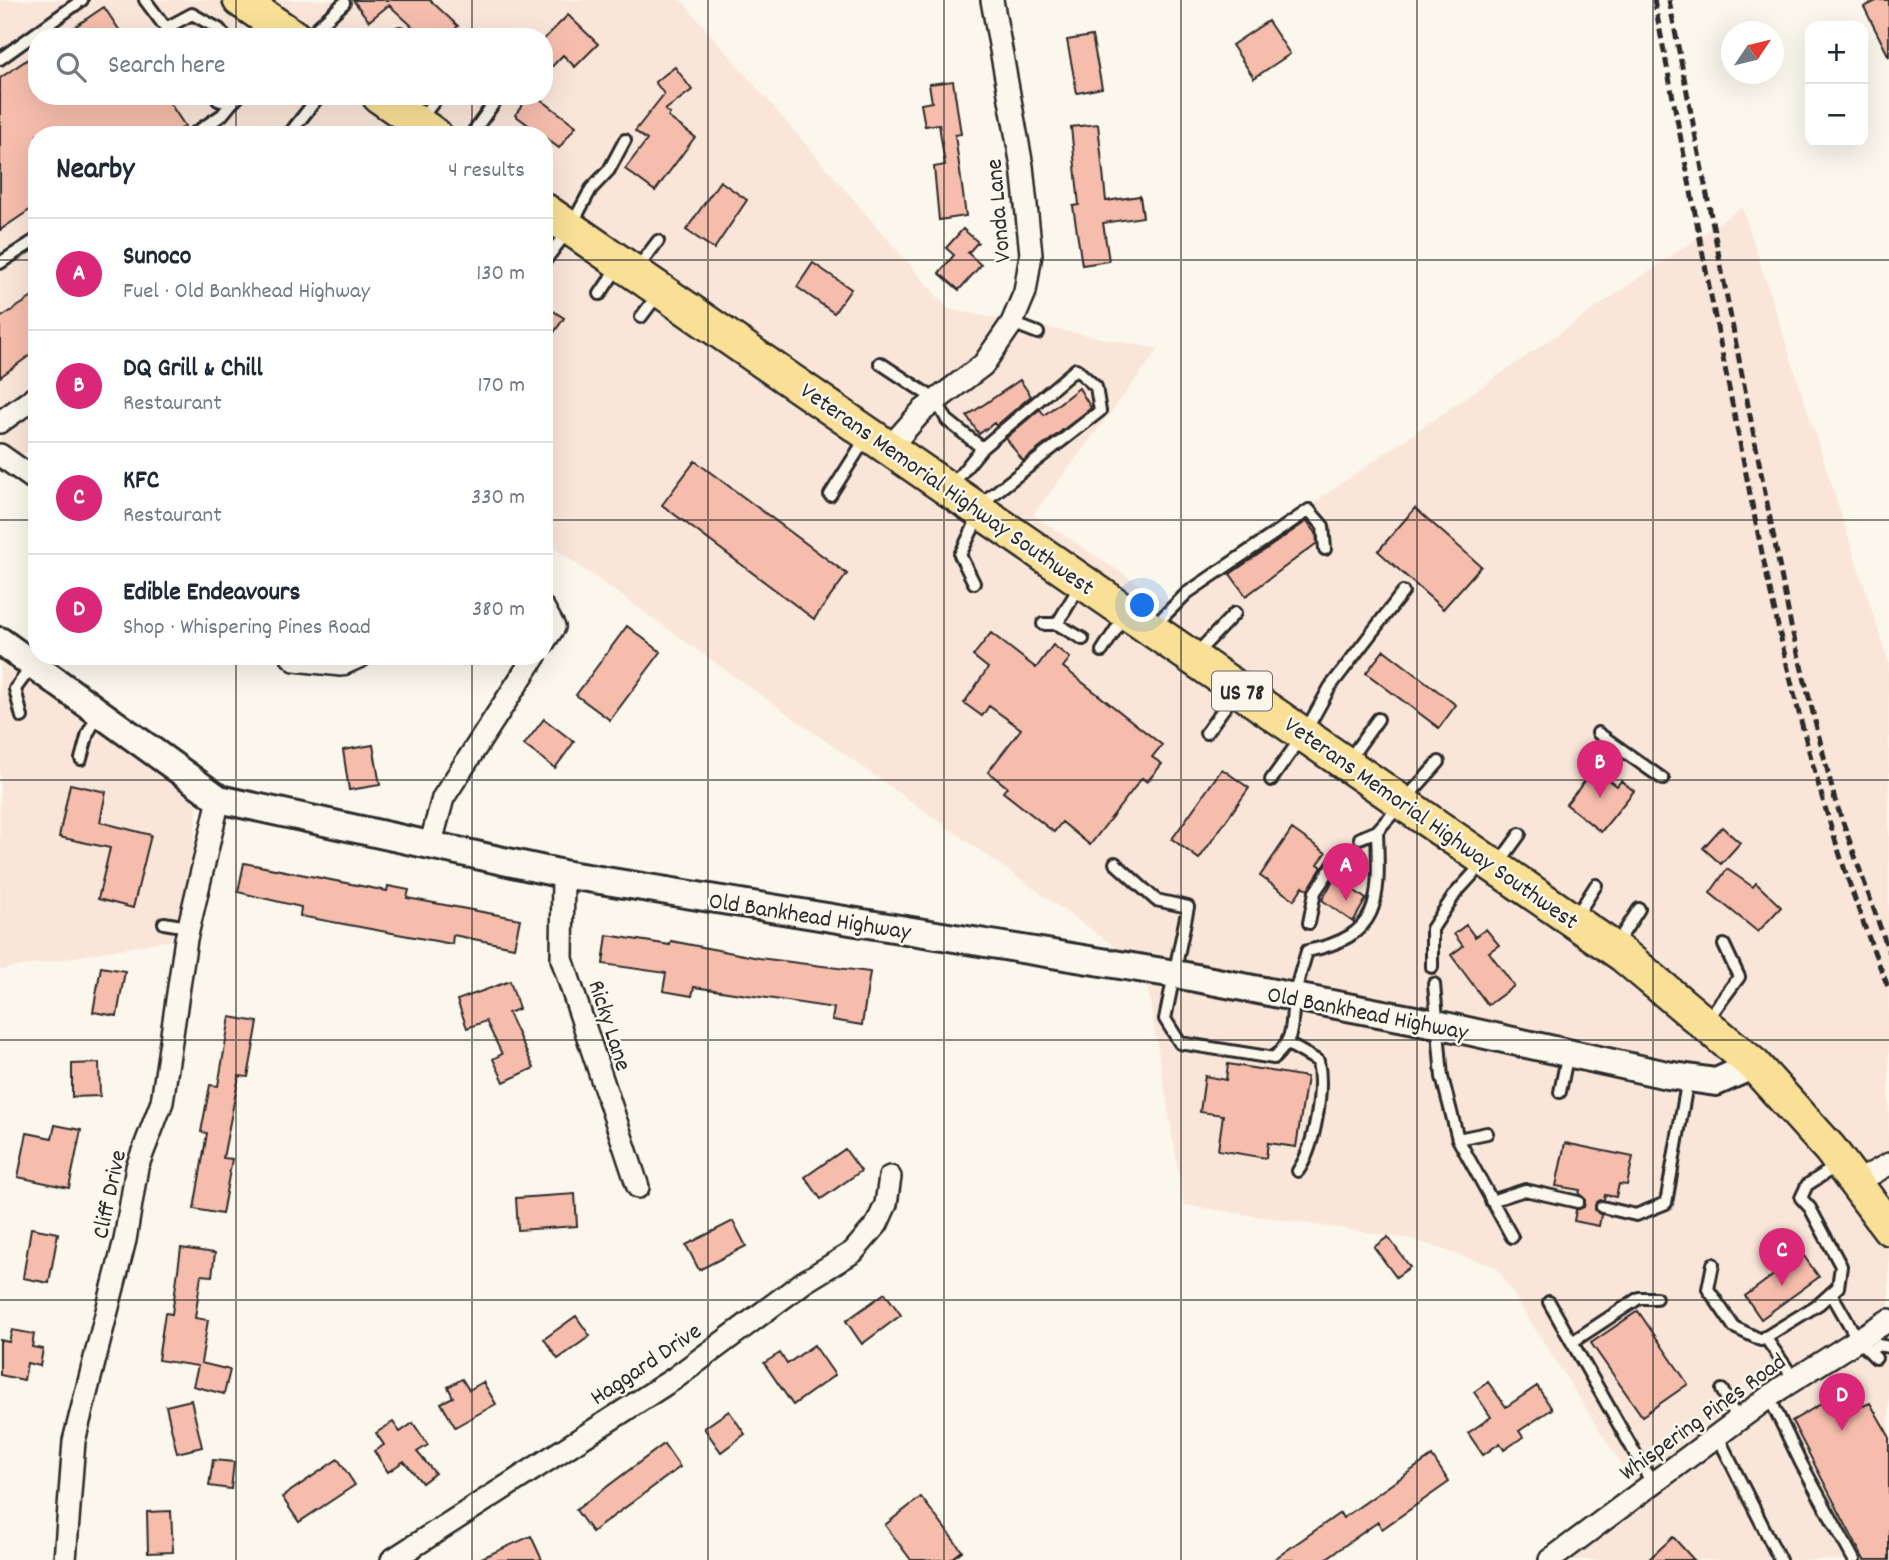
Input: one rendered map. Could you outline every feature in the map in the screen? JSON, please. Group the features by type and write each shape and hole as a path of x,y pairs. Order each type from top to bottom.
{"main road":[{"path":"240,0 281,28"},
{"path":"392,105 423,126"},
{"name":"Veterans Memorial Highway Southwest","path":"557,219 1614,948 1754,1065 1849,1172 1889,1228"}],"street":[{"name":"Vonda Lane","path":"879,441 983,365 1012,323 1026,292 1031,254 1022,166 992,0"},
{"path":"0,422 28,402"},
{"path":"0,455 28,475"},
{"name":"Old Bankhead Highway","path":"0,641 28,661"},
{"name":"Old Bankhead Highway","path":"34,665 219,799 563,874 1175,974 1436,1024 1678,1076 1716,1082 1754,1065"},
{"path":"430,846 443,798 529,665"},
{"name":"Cliff Drive","path":"65,1560 74,1441 125,1240 137,1167 162,1102 188,928 219,799"},
{"name":"Ricky Lane","path":"563,874 562,958 638,1187"},
{"path":"1849,1172 1889,1164"},
{"name":"Haggard Drive","path":"392,1560 675,1378 804,1282 853,1252 877,1224 886,1204 890,1177"},
{"name":"Whispering Pines Road","path":"1550,1560 1794,1380 1868,1350 1889,1320"}],"lane":[{"path":"43,28 82,0"},
{"path":"145,0 166,28 192,14 217,28"},
{"path":"317,28 344,3"},
{"path":"0,59 28,39"},
{"path":"206,126 222,115 231,105"},
{"path":"295,126 312,105"},
{"path":"428,126 435,105"},
{"path":"477,126 493,105"},
{"path":"557,219 609,170 625,140"},
{"path":"641,317 639,276 658,241"},
{"path":"0,264 28,245"},
{"path":"600,294 639,276"},
{"path":"1012,323 1038,333"},
{"path":"880,363 936,400 947,419 982,448"},
{"path":"948,489 982,448 1076,369 1096,387 1100,411 979,510 960,555 974,583"},
{"path":"830,495 879,441"},
{"path":"1102,651 1139,620 1187,593 1308,510 1323,526 1325,549"},
{"path":"1057,624 1083,581"},
{"path":"1271,780 1304,734 1330,687 1403,592"},
{"path":"1193,657 1235,613"},
{"path":"1043,624 1057,624 1083,639"},
{"path":"22,717 15,689 32,665"},
{"path":"1206,733 1238,688"},
{"path":"81,760 88,733 99,713"},
{"path":"1346,764 1378,719"},
{"path":"1598,733 1663,779"},
{"path":"1360,838 1377,831 1439,762"},
{"path":"1115,863 1156,900 1188,907 1165,1019 1180,1043 1274,1058 1288,1044 1293,1028 1294,998 1307,951 1332,946 1360,929 1376,902 1377,831"},
{"path":"1432,967 1432,929 1455,894 1520,834"},
{"path":"1309,923 1315,892 1338,858"},
{"path":"1573,920 1596,885"},
{"path":"1614,948 1639,909"},
{"path":"164,923 188,928"},
{"path":"1705,1022 1738,977 1724,945"},
{"path":"1434,984 1442,1077 1458,1139 1512,1237"},
{"path":"1288,1044 1318,1061 1322,1082 1306,1159 1298,1171"},
{"path":"1560,1092 1567,1053"},
{"path":"1602,1207 1636,1215 1666,1203 1678,1076"},
{"path":"1458,1139 1487,1133"},
{"path":"1713,1264 1708,1289 1734,1327 1761,1340 1831,1293 1838,1287 1841,1266 1810,1208 1801,1198 1807,1185 1849,1172"},
{"path":"1491,1201 1525,1190 1578,1202"},
{"path":"1831,1293 1868,1350 1878,1345 1889,1348"},
{"path":"1572,1342 1639,1298 1656,1298"},
{"path":"1549,1302 1653,1483"},
{"path":"1765,1337 1794,1380"},
{"path":"1722,1390 1737,1420"},
{"path":"1769,1397 1801,1463 1854,1560"},
{"path":"1717,1435 1780,1560"}],"shaded area":[{"path":"0,0 681,0 948,309 1159,349 1033,515 1168,603 1742,207 1889,663 1889,1560 1549,1560 1638,1491 1496,1267 1411,1239 1184,1205 1144,967 553,547 553,126 28,126 28,451 0,471"},
{"path":"0,634 28,654 28,665 43,665 199,777 188,937 0,970"}],"building":[{"path":"353,0 430,0 458,26 414,28 389,5 369,21"},
{"path":"1878,0 1889,0 1889,57 1864,7"},
{"path":"104,7 118,28 73,28"},
{"path":"568,15 598,44 575,67 563,55 553,66 553,30"},
{"path":"1268,21 1290,54 1254,78 1232,45"},
{"path":"1092,36 1102,88 1077,93 1067,40"},
{"path":"28,59 28,105 171,105 185,126 28,126 28,211 0,230 0,78"},
{"path":"675,67 692,90 665,110 670,114 668,117 695,137 655,191 625,169 647,140 635,131 664,94 655,82"},
{"path":"953,81 961,134 955,135 966,216 939,220 934,167 945,165 939,124 925,126 921,104 932,102 929,84"},
{"path":"522,105 548,105 576,126 559,148 553,144 553,126 530,126 515,115"},
{"path":"1098,124 1106,201 1140,196 1143,217 1103,223 1109,261 1082,265 1073,206 1079,205 1071,127"},
{"path":"720,181 747,200 714,249 686,230"},
{"path":"963,229 978,242 968,253 981,265 959,290 939,273 954,255 946,248"},
{"path":"813,263 851,289 834,313 797,287"},
{"path":"28,300 28,357 0,377 0,318"},
{"path":"553,311 564,318 553,334"},
{"path":"1020,380 1031,396 996,426 994,423 979,434 967,416"},
{"path":"1079,388 1091,408 1023,461 1006,438 1040,409 1044,415"},
{"path":"695,461 847,574 814,619 662,505"},
{"path":"1415,508 1481,566 1443,609 1378,551"},
{"path":"1307,521 1316,533 1317,543 1246,596 1230,574"},
{"path":"627,626 661,652 610,720 576,695"},
{"path":"991,633 1036,668 1053,645 1070,658 1063,667 1162,745 1152,757 1162,764 1147,782 1142,778 1090,845 1062,822 1054,832 1003,792 1007,787 988,772 1021,729 989,706 982,716 964,703 988,668 973,656"},
{"path":"1384,650 1456,705 1439,728 1366,673"},
{"path":"544,719 574,742 555,768 524,745"},
{"path":"373,745 380,785 349,790 343,750"},
{"path":"1222,769 1249,788 1199,859 1172,839"},
{"path":"1595,769 1617,786 1621,781 1634,791 1601,832 1566,804"},
{"path":"70,784 106,792 100,822 151,835 133,908 98,899 110,848 59,837"},
{"path":"1722,827 1740,843 1721,864 1703,848"},
{"path":"1292,829 1326,853 1318,864 1322,867 1308,890 1303,886 1294,900 1260,876"},
{"path":"244,863 387,891 388,886 409,890 407,898 520,919 514,947 453,935 452,944 300,916 301,907 238,892"},
{"path":"1727,869 1753,887 1756,883 1781,907 1758,932 1710,893"},
{"path":"1335,877 1366,899 1353,922 1322,900"},
{"path":"1466,925 1475,937 1486,929 1499,945 1489,952 1514,986 1488,1005 1451,955 1463,946 1454,934"},
{"path":"607,935 670,945 671,941 759,958 870,972 862,1025 832,1020 834,1008 694,987 692,996 663,991 666,973 603,964"},
{"path":"101,967 125,971 117,1016 93,1012"},
{"path":"510,981 519,1009 508,1013 534,1068 504,1082 493,1059 502,1054 486,1021 467,1028 457,1000"},
{"path":"230,1017 258,1022 248,1077 239,1076 223,1158 232,1159 222,1214 194,1209 207,1133 201,1132 210,1085 218,1086"},
{"path":"99,1063 100,1096 72,1097 72,1064"},
{"path":"1228,1064 1307,1077 1296,1147 1268,1143 1266,1158 1218,1150 1223,1115 1200,1112 1205,1076 1226,1080"},
{"path":"55,1125 81,1130 69,1188 18,1177 27,1133 52,1138"},
{"path":"1565,1143 1633,1157 1627,1185 1619,1184 1616,1197 1605,1195 1604,1199 1595,1205 1595,1210 1601,1215 1599,1226 1574,1221 1576,1210 1584,1207 1585,1199 1579,1194 1580,1190 1556,1186"},
{"path":"845,1149 861,1171 821,1199 805,1177"},
{"path":"575,1194 577,1226 518,1230 516,1198"},
{"path":"733,1221 746,1246 699,1270 686,1245"},
{"path":"31,1228 58,1233 49,1283 23,1278"},
{"path":"1388,1237 1410,1267 1396,1277 1374,1247"},
{"path":"1796,1245 1819,1277 1761,1319 1745,1296 1779,1271 1772,1262"},
{"path":"181,1248 215,1253 212,1276 201,1275 195,1318 208,1320 201,1363 230,1370 224,1394 193,1386 198,1366 158,1360 165,1313 172,1314"},
{"path":"885,1293 901,1315 862,1344 846,1321"},
{"path":"1638,1311 1688,1384 1642,1416 1591,1343"},
{"path":"576,1316 590,1336 558,1359 544,1339"},
{"path":"12,1330 34,1334 32,1347 43,1349 40,1366 27,1363 24,1380 0,1375 0,1340 9,1342"},
{"path":"814,1345 835,1375 793,1405 764,1363 780,1353 787,1364"},
{"path":"462,1379 469,1390 483,1382 496,1404 455,1427 441,1403 453,1397 448,1387"},
{"path":"1488,1382 1506,1407 1537,1386 1552,1409 1519,1431 1523,1437 1504,1450 1500,1443 1483,1455 1468,1433 1491,1417 1474,1392"},
{"path":"1852,1386 1863,1406 1870,1403 1889,1436 1889,1560 1864,1560 1792,1421"},
{"path":"191,1400 202,1447 177,1453 166,1406"},
{"path":"729,1411 745,1434 721,1452 704,1428"},
{"path":"393,1422 400,1432 413,1423 428,1445 417,1452 435,1473 422,1483 404,1461 388,1472 374,1451 384,1445 376,1433"},
{"path":"664,1444 680,1467 592,1532 576,1510"},
{"path":"1432,1456 1449,1482 1382,1529 1378,1522 1324,1560 1273,1560 1340,1513 1343,1518"},
{"path":"338,1459 355,1485 299,1522 282,1497"},
{"path":"213,1460 234,1462 231,1489 209,1486"},
{"path":"921,1497 962,1551 950,1560 911,1560 885,1525"},
{"path":"171,1511 173,1552 148,1553 147,1512"},
{"path":"531,1536 542,1560 477,1560"},
{"path":"1673,1537 1694,1560 1648,1560"}],"railway":[{"path":"1654,0 1754,513 1784,651 1819,788 1863,922 1889,989"},
{"path":"1669,0 1791,626 1835,800 1889,952"}],"place":[{"name":"DQ Grill & Chill","path":"1600,798"},
{"name":"Sunoco","path":"1346,901"},
{"name":"KFC","path":"1782,1286"},
{"name":"Edible Endeavours","path":"1842,1431"}]}
